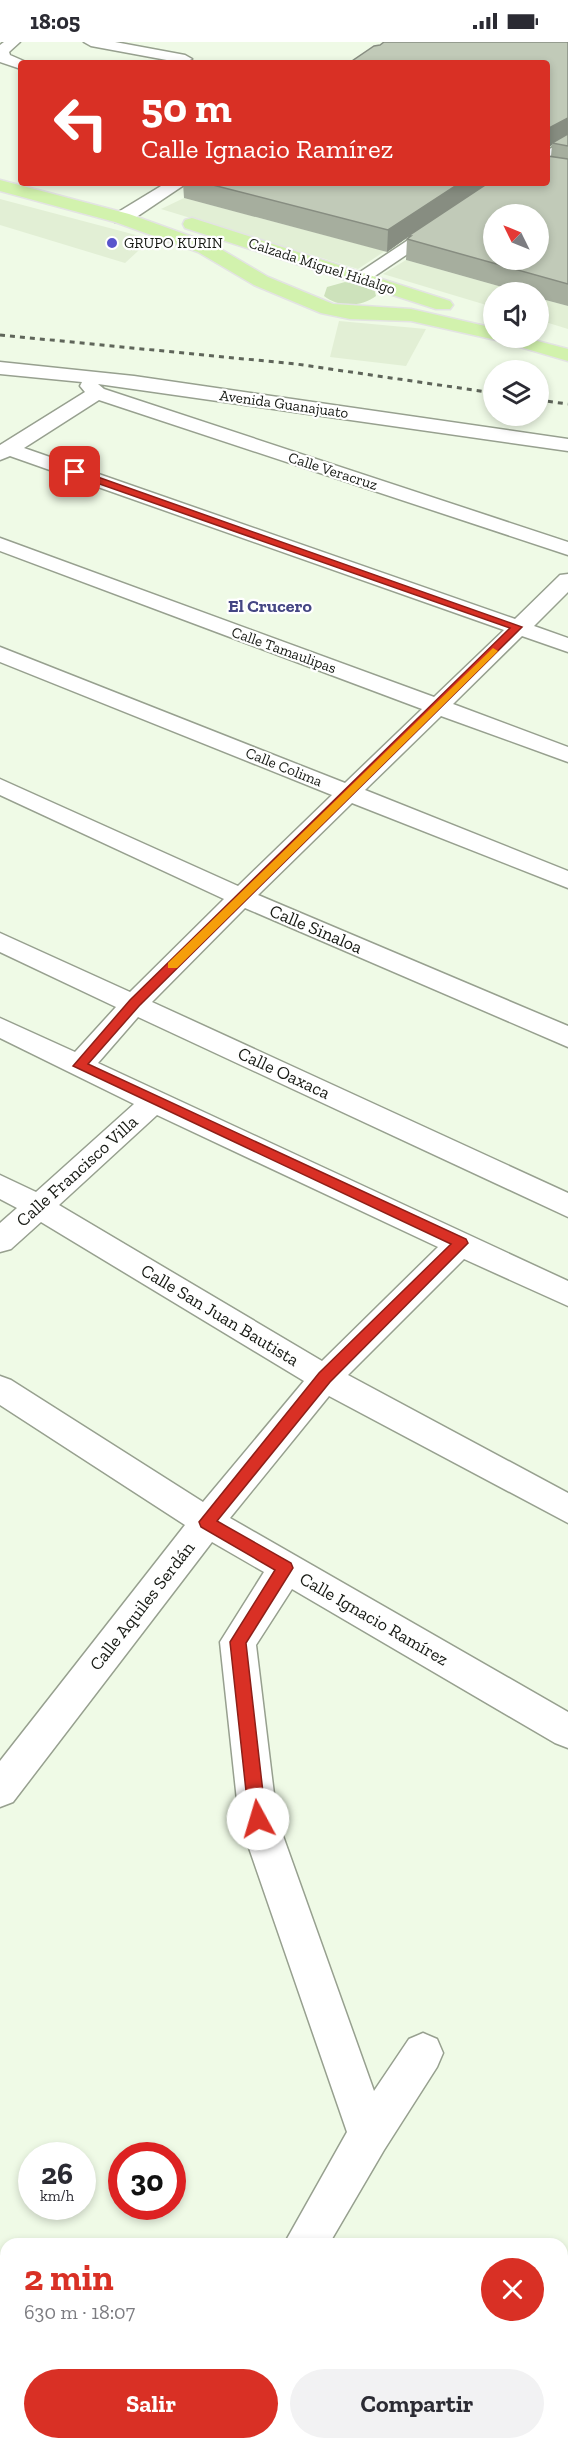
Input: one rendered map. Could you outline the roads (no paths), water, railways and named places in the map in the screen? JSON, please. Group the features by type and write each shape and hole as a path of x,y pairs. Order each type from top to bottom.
{"main road":[{"path":"0,170 18,175"},
{"name":"Calzada Miguel Hidalgo","path":"0,185 122,218 205,248 261,281 328,309 350,313 411,315 483,331"},
{"name":"Calzada Miguel Hidalgo","path":"58,186 140,208 382,284 419,298 483,315"},
{"path":"299,298 303,290 312,282 341,273"},
{"path":"350,313 378,301 382,284"},
{"path":"549,334 568,339"},
{"path":"541,348 562,354"}],"street":[{"path":"13,42 1,51 3,58 18,64"},
{"path":"91,42 182,54"},
{"path":"550,156 568,143"},
{"path":"122,218 173,186"},
{"path":"360,278 499,187"},
{"name":"Avenida Guanajuato","path":"0,369 134,382 568,445"},
{"path":"4,452 97,393 76,376"},
{"name":"Calle Veracruz","path":"97,393 568,549"},
{"path":"4,452 568,645"},
{"name":"Calle Tamaulipas","path":"0,544 568,755"},
{"path":"79,1066 135,1003 241,897 568,580"},
{"name":"Calle Colima","path":"0,654 568,880"},
{"name":"Calle Sinaloa","path":"0,786 241,897 568,1037"},
{"name":"Calle Oaxaca","path":"0,942 568,1206"},
{"path":"0,1027 154,1102 568,1294"},
{"name":"Calle Francisco Villa","path":"0,1241 154,1102"},
{"name":"Calle San Juan Bautista","path":"0,1186 38,1206 324,1378 568,1509"},
{"name":"Calle Aquiles Serdán","path":"0,1790 207,1522 324,1378 461,1243"},
{"name":"Calle Ignacio Ramírez","path":"0,1389 207,1522 568,1731"},
{"path":"285,1568 238,1642 258,1819 369,2135"},
{"path":"309,2238 369,2135 423,2053"}],"railway":[{"path":"0,335 296,364 483,391"},
{"path":"549,401 568,404"}],"place":[{"name":"GRUPO KURIN","path":"112,243"}],"district":[{"name":"El Crucero","path":"270,606"}]}
